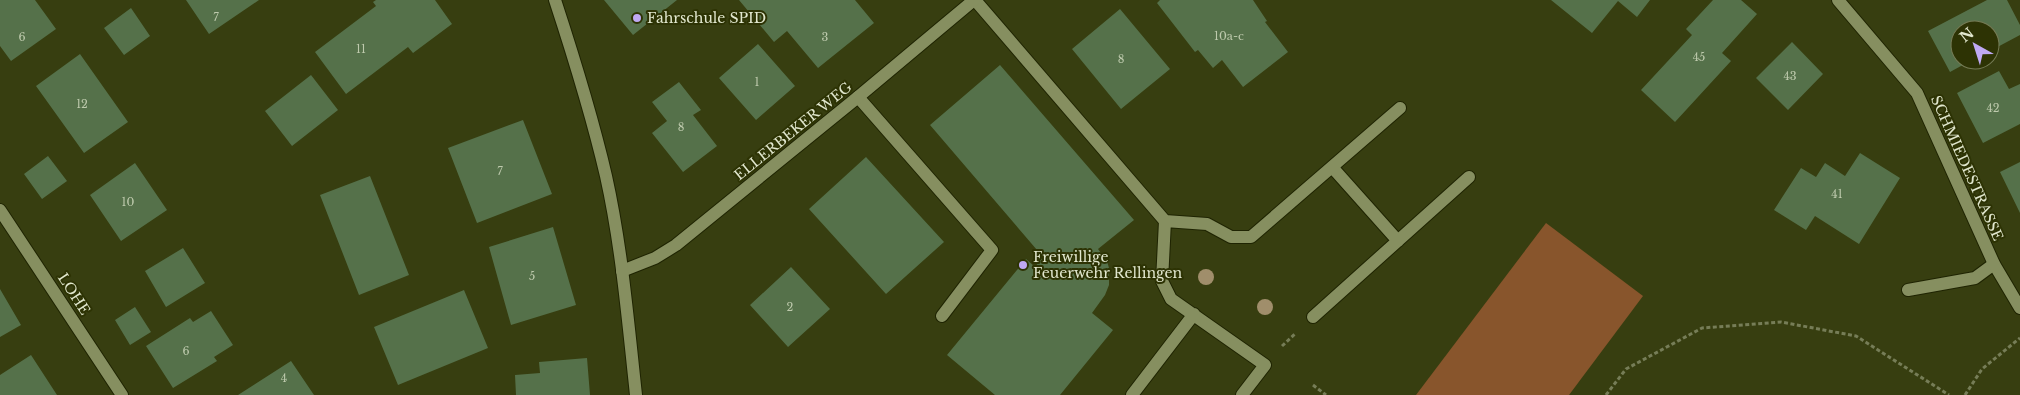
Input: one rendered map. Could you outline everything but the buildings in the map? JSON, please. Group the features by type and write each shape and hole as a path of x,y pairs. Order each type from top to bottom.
{"street":[{"path":"555,0 579,74 606,177 622,271 636,395"},
{"path":"975,0 1165,221 1162,281 1171,299 1265,365 1242,395"},
{"name":"ELLERBEKER WEG","path":"622,271 655,258 676,245 975,0"},
{"name":"SCHMIEDESTRASSE","path":"1838,0 1917,93 1994,264 2020,308"},
{"path":"858,97 992,250 942,316"},
{"path":"1165,221 1208,224 1231,237 1251,237 1400,108"},
{"path":"1332,168 1398,241"},
{"path":"1313,317 1469,177"},
{"name":"LOHE","path":"0,210 122,395"},
{"path":"1908,290 1975,278 1994,264"},
{"path":"1132,395 1194,314"}],"path":[{"path":"1265,365 1313,317"},
{"path":"1606,395 1626,369 1702,328 1781,322 1856,336 1949,395"},
{"path":"1965,395 1982,368 2020,338"},
{"path":"1313,385 1326,395"}],"shaded area":[{"path":"1546,223 1643,296 1569,395 1416,395"}],"place":[{"name":"Fahrschule SPID","path":"637,18"},
{"name":"Freiwillige Feuerwehr Rellingen","path":"1023,265"}]}
